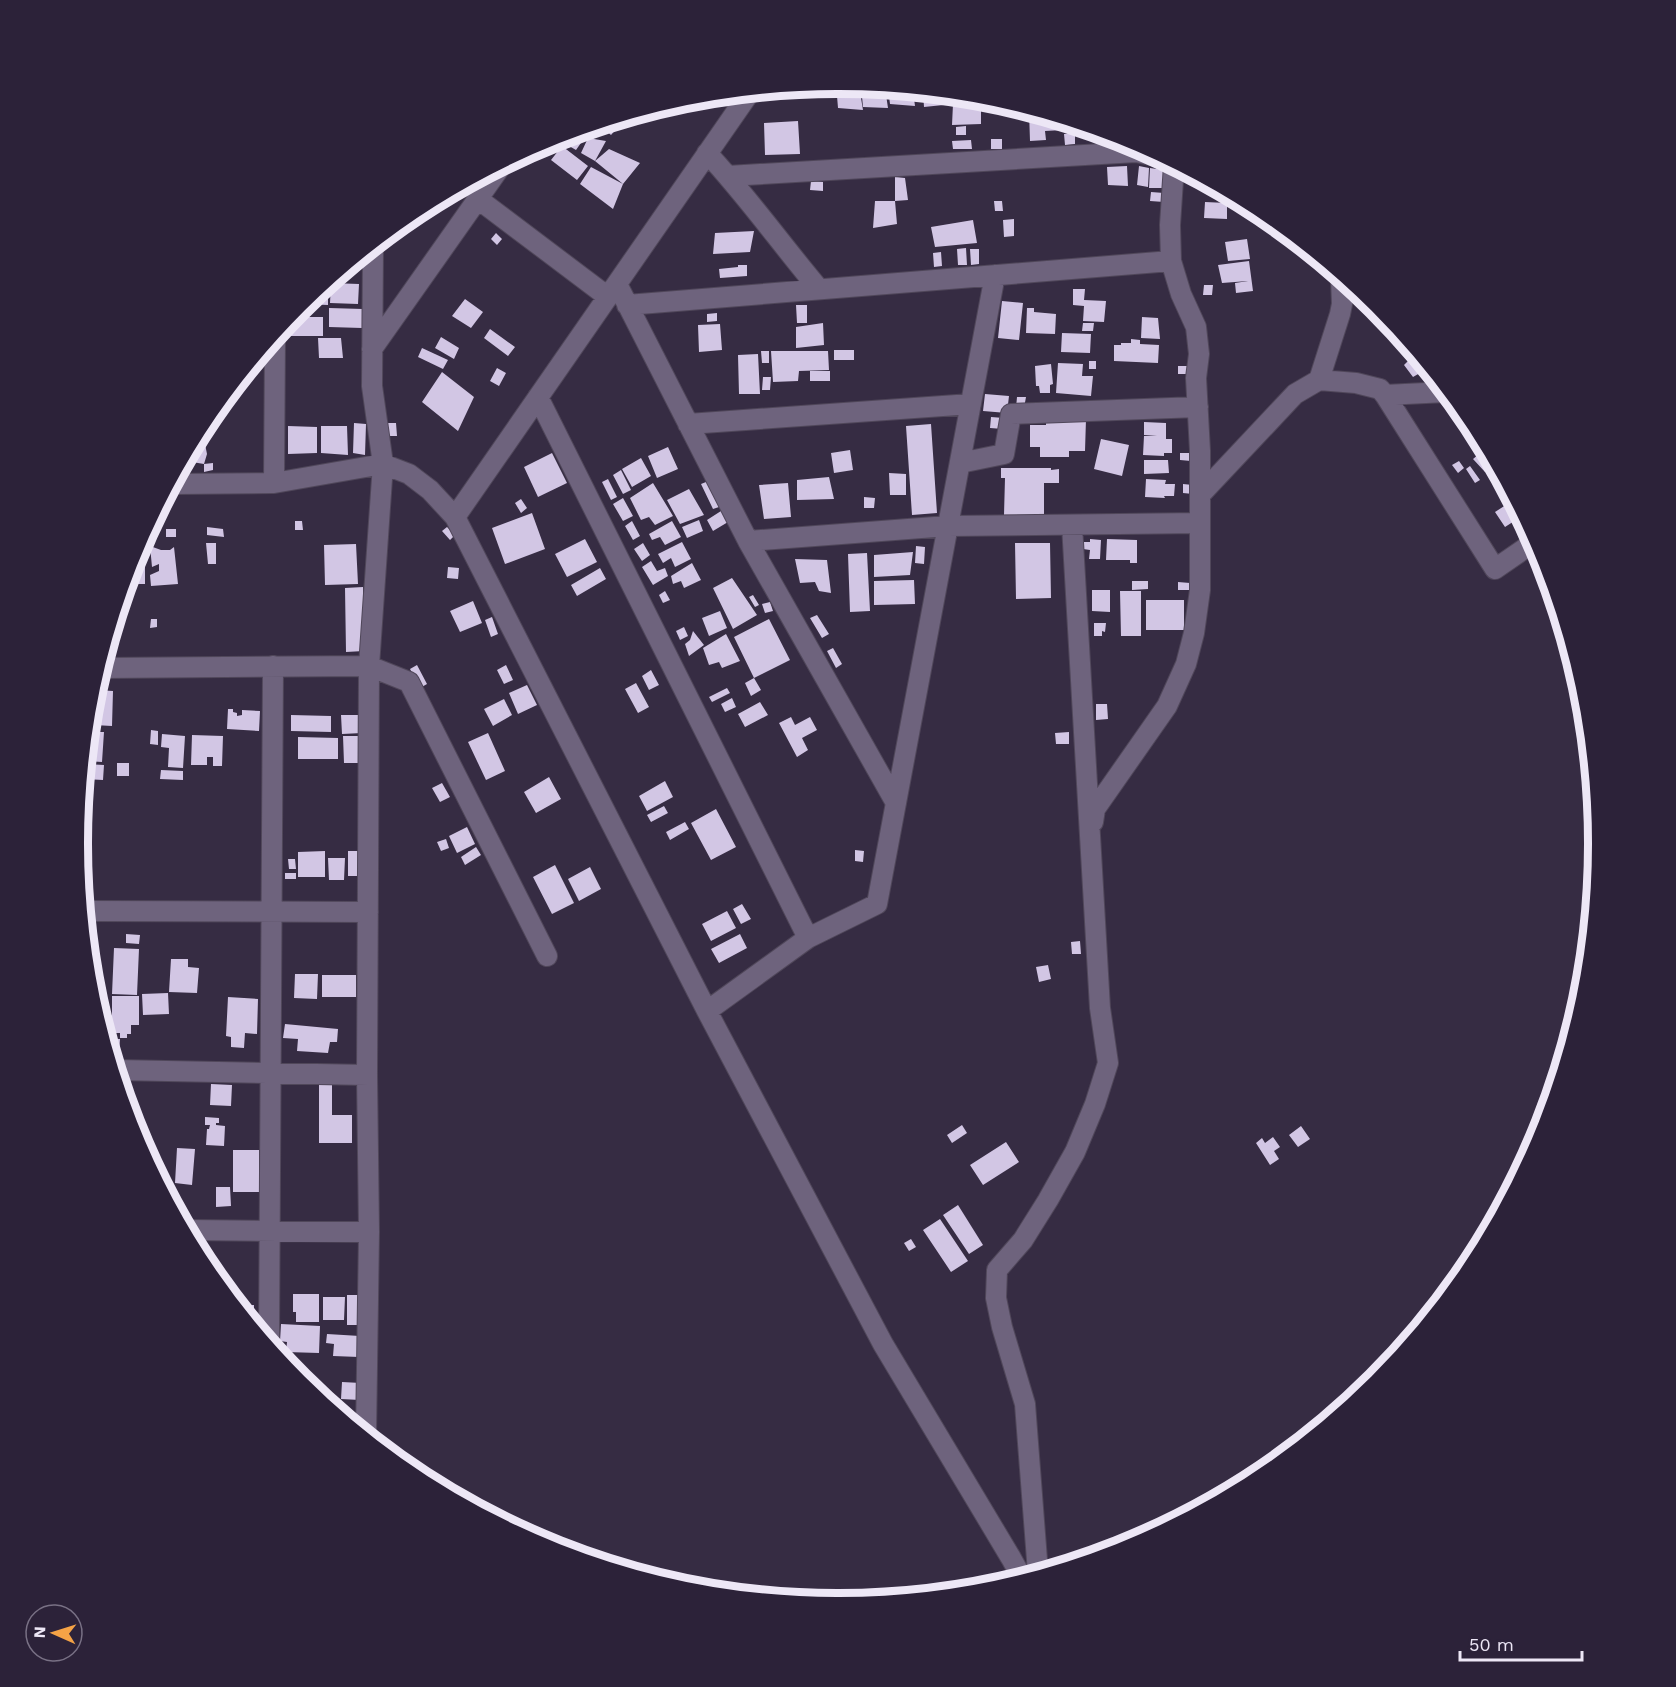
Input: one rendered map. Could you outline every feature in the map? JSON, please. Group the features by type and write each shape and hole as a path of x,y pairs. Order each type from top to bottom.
{"street":[{"path":"455,517 745,100"},
{"path":"728,176 1128,152"},
{"path":"707,153 819,289"},
{"path":"1090,837 1095,808 1167,706 1186,664 1194,633 1200,590 1196,378 1199,354 1196,327 1181,294 1170,261 1173,173"},
{"path":"372,349 492,179"},
{"path":"478,198 612,290 627,305 748,541 896,803"},
{"path":"366,1425 369,1232 367,1075 369,666 383,464 372,386 373,256"},
{"path":"627,305 1170,261"},
{"path":"707,1011 807,938 877,904 996,275"},
{"path":"1319,380 1340,314 1341,289"},
{"path":"273,483 275,348"},
{"path":"1200,495 1294,394 1319,380 1356,382 1380,389 1385,395 1495,569 1526,548"},
{"path":"1385,395 1437,392"},
{"path":"538,397 807,938"},
{"path":"688,424 971,404"},
{"path":"960,463 1004,454 1011,414 1198,407"},
{"path":"181,484 273,483 383,464 409,474 430,490 455,517 707,1011 883,1344 1018,1571"},
{"path":"748,541 948,526 1200,524"},
{"path":"1037,1565 1025,1404 1002,1327 996,1298 997,1270 1023,1240 1075,1152 1095,1104 1108,1062 1100,1008 1072,525"},
{"path":"269,1332 273,666"},
{"path":"110,668 369,666 409,681 547,956"},
{"path":"92,911 368,912"},
{"path":"124,1070 367,1075"},
{"path":"196,1230 369,1232"}],"building":[{"path":"837,94 860,95 863,110 838,108"},
{"path":"862,95 886,96 888,108 863,107"},
{"path":"889,96 914,98 915,106 890,104"},
{"path":"923,99 953,104 924,107"},
{"path":"953,104 981,108 981,124 952,125"},
{"path":"1029,119 1063,129 1045,131 1046,140 1030,141"},
{"path":"798,121 800,154 765,155 764,123"},
{"path":"966,126 966,135 956,135 956,127"},
{"path":"617,128 611,135 607,131"},
{"path":"1075,133 1075,144 1065,145 1064,134"},
{"path":"588,138 606,141 595,161 581,153"},
{"path":"991,139 1002,139 1002,149 991,149"},
{"path":"583,140 576,150 569,146 570,144"},
{"path":"971,140 972,149 953,149 952,141"},
{"path":"563,147 588,166 577,180 551,160"},
{"path":"609,149 640,163 623,184 595,161"},
{"path":"1127,166 1128,186 1108,185 1107,167"},
{"path":"1139,166 1149,168 1148,187 1137,185"},
{"path":"591,167 623,184 613,209 580,184"},
{"path":"1150,168 1164,170 1164,188 1149,188"},
{"path":"895,177 905,178 908,200 895,201"},
{"path":"811,181 823,182 823,191 810,190"},
{"path":"1151,192 1164,193 1164,202 1150,201"},
{"path":"875,201 895,201 897,224 873,228"},
{"path":"994,201 1002,201 1003,211 995,211"},
{"path":"1205,202 1227,203 1227,219 1204,218"},
{"path":"1014,219 1014,236 1004,237 1003,220"},
{"path":"973,220 977,243 935,247 931,227"},
{"path":"754,231 750,252 713,254 715,233"},
{"path":"496,233 502,239 497,245 491,239"},
{"path":"1247,239 1250,259 1228,261 1225,242"},
{"path":"966,248 967,265 958,265 957,249"},
{"path":"970,249 979,249 979,264 971,265"},
{"path":"941,252 942,266 934,267 933,253"},
{"path":"1249,261 1253,291 1236,293 1235,283 1248,281 1222,283 1218,265"},
{"path":"738,265 747,265 747,276 720,278 719,269 738,267"},
{"path":"340,283 359,284 358,304 330,303 331,293"},
{"path":"1204,285 1213,285 1212,295 1203,295"},
{"path":"1073,289 1085,289 1084,300 1106,301 1104,322 1083,321 1084,306 1073,305"},
{"path":"328,295 328,305 318,305"},
{"path":"465,299 483,312 471,328 452,316"},
{"path":"1002,301 1023,303 1019,340 998,338"},
{"path":"796,305 807,305 807,323 797,323"},
{"path":"329,308 363,309 362,328 329,327"},
{"path":"1027,308 1034,308 1034,312 1056,314 1055,334 1026,333"},
{"path":"717,313 717,321 707,322 707,314"},
{"path":"305,317 323,317 323,336 289,336"},
{"path":"1142,317 1158,318 1160,339 1141,338"},
{"path":"823,323 824,345 796,348 796,327"},
{"path":"1083,323 1094,323 1093,331 1082,331"},
{"path":"720,324 722,350 699,352 698,325"},
{"path":"490,329 515,347 508,356 484,338"},
{"path":"1062,333 1091,334 1090,353 1061,352"},
{"path":"441,337 459,348 454,359 435,348"},
{"path":"318,338 341,338 343,358 319,358"},
{"path":"1131,339 1140,340 1140,344 1159,345 1158,363 1114,361 1114,345 1131,343"},
{"path":"422,348 448,360 443,369 418,357"},
{"path":"834,350 854,350 854,360 834,360"},
{"path":"761,351 769,351 769,363 762,363"},
{"path":"771,351 828,351 829,370 799,371 798,381 773,382"},
{"path":"1405,352 1421,372 1413,377 1404,365 1408,361 1402,354"},
{"path":"758,354 760,394 739,394 738,355"},
{"path":"1089,361 1096,361 1096,369 1089,369"},
{"path":"1058,363 1083,364 1082,376 1093,376 1091,396 1056,393"},
{"path":"1051,364 1053,384 1050,385 1050,393 1040,393 1039,386 1036,386 1035,366"},
{"path":"1178,366 1188,366 1187,374 1178,374"},
{"path":"497,368 506,373 499,386 490,381"},
{"path":"810,371 830,371 830,381 810,381"},
{"path":"442,372 474,397 458,431 422,402"},
{"path":"763,377 771,377 770,390 762,390"},
{"path":"985,394 1009,396 1007,413 983,411"},
{"path":"1017,397 1026,397 1024,408 1016,408"},
{"path":"991,417 1004,418 1003,429 990,428"},
{"path":"1046,418 1086,419 1085,451 1069,451 1069,457 1040,457 1040,447 1030,447 1030,425 1046,425"},
{"path":"1144,422 1166,423 1166,439 1172,439 1172,453 1164,453 1164,456 1143,455 1144,436 1157,436 1144,435"},
{"path":"354,423 366,424 365,455 353,453"},
{"path":"386,423 396,423 397,436 387,436"},
{"path":"931,424 937,513 912,515 906,426"},
{"path":"288,426 317,427 317,453 288,454"},
{"path":"321,426 347,426 348,455 321,453"},
{"path":"1101,439 1129,445 1122,476 1094,469"},
{"path":"205,443 207,454 204,464 193,462"},
{"path":"668,447 678,469 657,478 648,456"},
{"path":"850,450 853,470 834,473 831,453"},
{"path":"552,453 567,483 538,497 524,467"},
{"path":"1180,453 1191,453 1191,461 1180,460"},
{"path":"1478,455 1487,470 1485,472 1473,459"},
{"path":"641,458 651,476 632,487 622,469"},
{"path":"1144,460 1168,460 1169,473 1144,474"},
{"path":"1459,461 1464,468 1458,473 1452,465"},
{"path":"213,463 213,470 204,472 204,464"},
{"path":"1470,466 1480,480 1475,483 1466,469"},
{"path":"1001,468 1059,469 1059,483 1044,483 1044,515 1004,515 1005,478 1001,478"},
{"path":"621,470 631,490 623,494 613,475"},
{"path":"889,473 906,474 906,495 890,495"},
{"path":"829,477 834,499 797,500 797,480"},
{"path":"608,479 617,497 611,500 602,482"},
{"path":"1146,479 1166,480 1165,484 1175,484 1174,496 1145,497"},
{"path":"711,480 722,506 713,509 701,484"},
{"path":"653,483 673,516 655,525 649,517 641,520 630,498"},
{"path":"788,483 791,517 764,519 759,485"},
{"path":"1183,484 1193,485 1193,494 1183,493"},
{"path":"689,489 704,515 680,524 667,500"},
{"path":"864,497 875,498 874,508 864,508"},
{"path":"623,498 633,516 623,521 613,504"},
{"path":"521,499 527,508 521,513 515,503"},
{"path":"1506,505 1514,521 1505,527 1495,512"},
{"path":"721,511 728,522 713,531 707,520"},
{"path":"532,513 545,549 505,564 492,528"},
{"path":"699,520 703,531 687,538 682,527"},
{"path":"295,521 302,521 303,530 295,530"},
{"path":"632,521 640,536 633,540 625,526"},
{"path":"672,521 681,537 665,545 660,537 652,540 649,534"},
{"path":"207,527 223,529 224,537 207,535"},
{"path":"447,527 455,535 450,540 442,531"},
{"path":"166,529 176,529 176,537 166,537"},
{"path":"585,539 597,562 567,577 555,554"},
{"path":"1090,539 1101,540 1100,559 1089,559 1090,550 1083,549 1084,542 1090,542"},
{"path":"1107,539 1137,540 1137,563 1130,563 1130,560 1106,560"},
{"path":"682,542 691,559 675,567 671,558 663,563 658,554"},
{"path":"206,543 216,543 216,564 208,564"},
{"path":"643,543 650,555 642,561 634,549"},
{"path":"1015,543 1050,543 1051,598 1016,599"},
{"path":"356,544 358,584 325,585 324,545"},
{"path":"151,546 161,550 170,550 174,547 178,584 151,586 150,575 159,571 159,564 152,567"},
{"path":"916,546 925,547 924,564 915,563"},
{"path":"913,552 910,575 874,577 874,555"},
{"path":"867,553 870,611 850,612 848,554"},
{"path":"795,559 827,560 831,593 819,591 815,582 800,583"},
{"path":"651,561 657,571 665,568 668,576 653,585 642,567"},
{"path":"144,562 145,562 145,584 135,584"},
{"path":"692,563 701,580 684,588 681,581 673,584 671,576"},
{"path":"448,567 459,568 458,579 447,578"},
{"path":"600,568 606,579 577,596 571,585"},
{"path":"732,578 757,615 733,629 713,588"},
{"path":"914,580 915,604 874,605 874,581"},
{"path":"1132,581 1148,581 1148,589 1132,590"},
{"path":"1178,582 1190,583 1190,590 1178,590"},
{"path":"363,587 364,651 346,652 345,588"},
{"path":"1092,590 1110,590 1110,612 1092,611"},
{"path":"665,591 670,600 663,603 659,595"},
{"path":"1120,591 1141,591 1141,636 1121,636"},
{"path":"753,595 759,605 755,607 749,597"},
{"path":"1146,600 1184,600 1184,630 1146,630"},
{"path":"473,601 482,623 460,632 450,611"},
{"path":"770,602 773,611 765,613 762,604"},
{"path":"720,611 727,628 709,636 702,618"},
{"path":"817,615 829,634 822,638 810,618"},
{"path":"492,617 498,634 491,637 485,620"},
{"path":"151,619 157,619 157,627 150,628"},
{"path":"769,619 790,660 754,678 734,637"},
{"path":"1094,623 1106,623 1102,636 1094,636"},
{"path":"684,627 688,636 680,640 676,631"},
{"path":"693,631 704,645 689,656 685,644 690,640"},
{"path":"726,634 740,661 722,668 719,662 709,665 703,648"},
{"path":"833,648 842,664 836,668 827,651"},
{"path":"417,665 427,684 420,688 410,669"},
{"path":"506,665 513,680 504,684 497,670"},
{"path":"651,670 659,685 649,690 642,676"},
{"path":"754,678 761,690 751,696 745,683"},
{"path":"636,683 649,707 638,713 625,689"},
{"path":"527,685 537,705 518,714 509,693"},
{"path":"727,688 730,693 712,702 709,697"},
{"path":"105,691 113,691 112,726 98,725"},
{"path":"732,698 736,707 725,712 721,704"},
{"path":"504,699 512,715 493,726 484,709"},
{"path":"760,702 768,715 745,727 738,714"},
{"path":"1096,704 1107,704 1108,719 1096,720"},
{"path":"228,709 233,709 237,716 242,715 242,710 260,711 259,731 227,729"},
{"path":"291,715 331,716 331,732 291,731"},
{"path":"341,715 362,715 362,733 342,734"},
{"path":"791,717 795,725 810,717 817,730 802,738 808,750 797,757 779,723"},
{"path":"151,730 158,731 158,745 150,744"},
{"path":"97,732 104,732 102,762 93,761"},
{"path":"1069,732 1069,744 1056,744 1055,733"},
{"path":"488,733 505,771 486,780 468,742"},
{"path":"162,734 185,736 183,768 168,767 169,748 161,747"},
{"path":"192,735 223,736 222,766 213,766 213,757 207,757 207,765 191,765"},
{"path":"343,736 362,736 363,763 344,763"},
{"path":"298,737 338,738 338,759 298,759"},
{"path":"117,763 129,763 129,776 117,776"},
{"path":"93,764 104,765 103,780 92,779"},
{"path":"161,770 183,771 183,780 160,779"},
{"path":"549,777 561,799 536,813 524,792"},
{"path":"665,781 673,797 647,811 639,796"},
{"path":"442,783 450,797 440,802 432,788"},
{"path":"664,806 668,813 651,822 647,815"},
{"path":"716,809 736,847 711,860 691,823"},
{"path":"685,822 689,829 670,840 666,832"},
{"path":"467,827 475,844 457,853 449,836"},
{"path":"446,839 449,848 441,851 437,842"},
{"path":"476,847 481,855 465,865 461,857"},
{"path":"855,850 864,851 863,862 855,861"},
{"path":"325,851 325,877 298,877 298,852"},
{"path":"348,851 361,851 361,876 348,876"},
{"path":"328,858 345,858 344,880 329,880"},
{"path":"288,859 295,859 296,869 289,869"},
{"path":"555,865 574,903 552,914 533,877"},
{"path":"590,867 601,889 579,901 568,879"},
{"path":"285,873 296,873 296,879 285,879"},
{"path":"742,904 751,919 741,924 733,909"},
{"path":"727,911 736,928 711,941 702,924"},
{"path":"126,934 140,935 139,944 126,943"},
{"path":"740,934 747,948 719,963 711,949"},
{"path":"1080,941 1081,954 1072,954 1071,942"},
{"path":"114,948 139,949 137,995 112,994"},
{"path":"171,959 188,959 188,967 199,968 197,993 169,992"},
{"path":"1048,965 1051,979 1039,982 1036,967"},
{"path":"295,974 318,974 317,999 294,998"},
{"path":"322,975 356,975 356,997 322,997"},
{"path":"168,993 169,1014 143,1015 142,994"},
{"path":"112,996 139,996 139,1025 131,1025 131,1034 127,1034 127,1038 120,1038 120,1033 113,1033"},
{"path":"228,997 258,999 257,1034 245,1033 244,1048 231,1047 231,1037 226,1036"},
{"path":"285,1024 338,1029 337,1042 330,1042 328,1053 297,1051 298,1039 283,1038"},
{"path":"115,1039 120,1039 119,1054"},
{"path":"211,1084 232,1085 231,1106 210,1105"},
{"path":"319,1085 332,1085 332,1115 352,1115 352,1143 319,1143"},
{"path":"205,1117 219,1118 219,1123 216,1125 225,1126 224,1146 206,1145 207,1129 210,1125 205,1125"},
{"path":"962,1125 967,1133 952,1143 947,1135"},
{"path":"1301,1126 1310,1139 1298,1147 1289,1135"},
{"path":"1273,1137 1280,1147 1274,1151 1279,1159 1270,1165 1256,1143 1262,1138 1265,1143"},
{"path":"1006,1142 1019,1162 983,1185 970,1165"},
{"path":"177,1148 195,1149 192,1185 175,1183"},
{"path":"233,1150 259,1150 259,1192 233,1192"},
{"path":"216,1187 230,1187 231,1206 216,1207"},
{"path":"958,1205 983,1245 969,1254 943,1215"},
{"path":"940,1219 968,1261 951,1272 923,1230"},
{"path":"911,1239 916,1247 909,1251 904,1243"},
{"path":"293,1294 319,1294 319,1322 296,1322 296,1312 293,1312"},
{"path":"347,1295 361,1295 361,1325 347,1325"},
{"path":"323,1297 345,1297 344,1320 323,1320"},
{"path":"247,1305 254,1305 254,1313"},
{"path":"281,1324 320,1326 319,1353 288,1352 287,1342 280,1341"},
{"path":"327,1334 360,1336 359,1357 333,1356 334,1344 326,1343"},
{"path":"342,1382 361,1383 360,1400 341,1399"}]}
